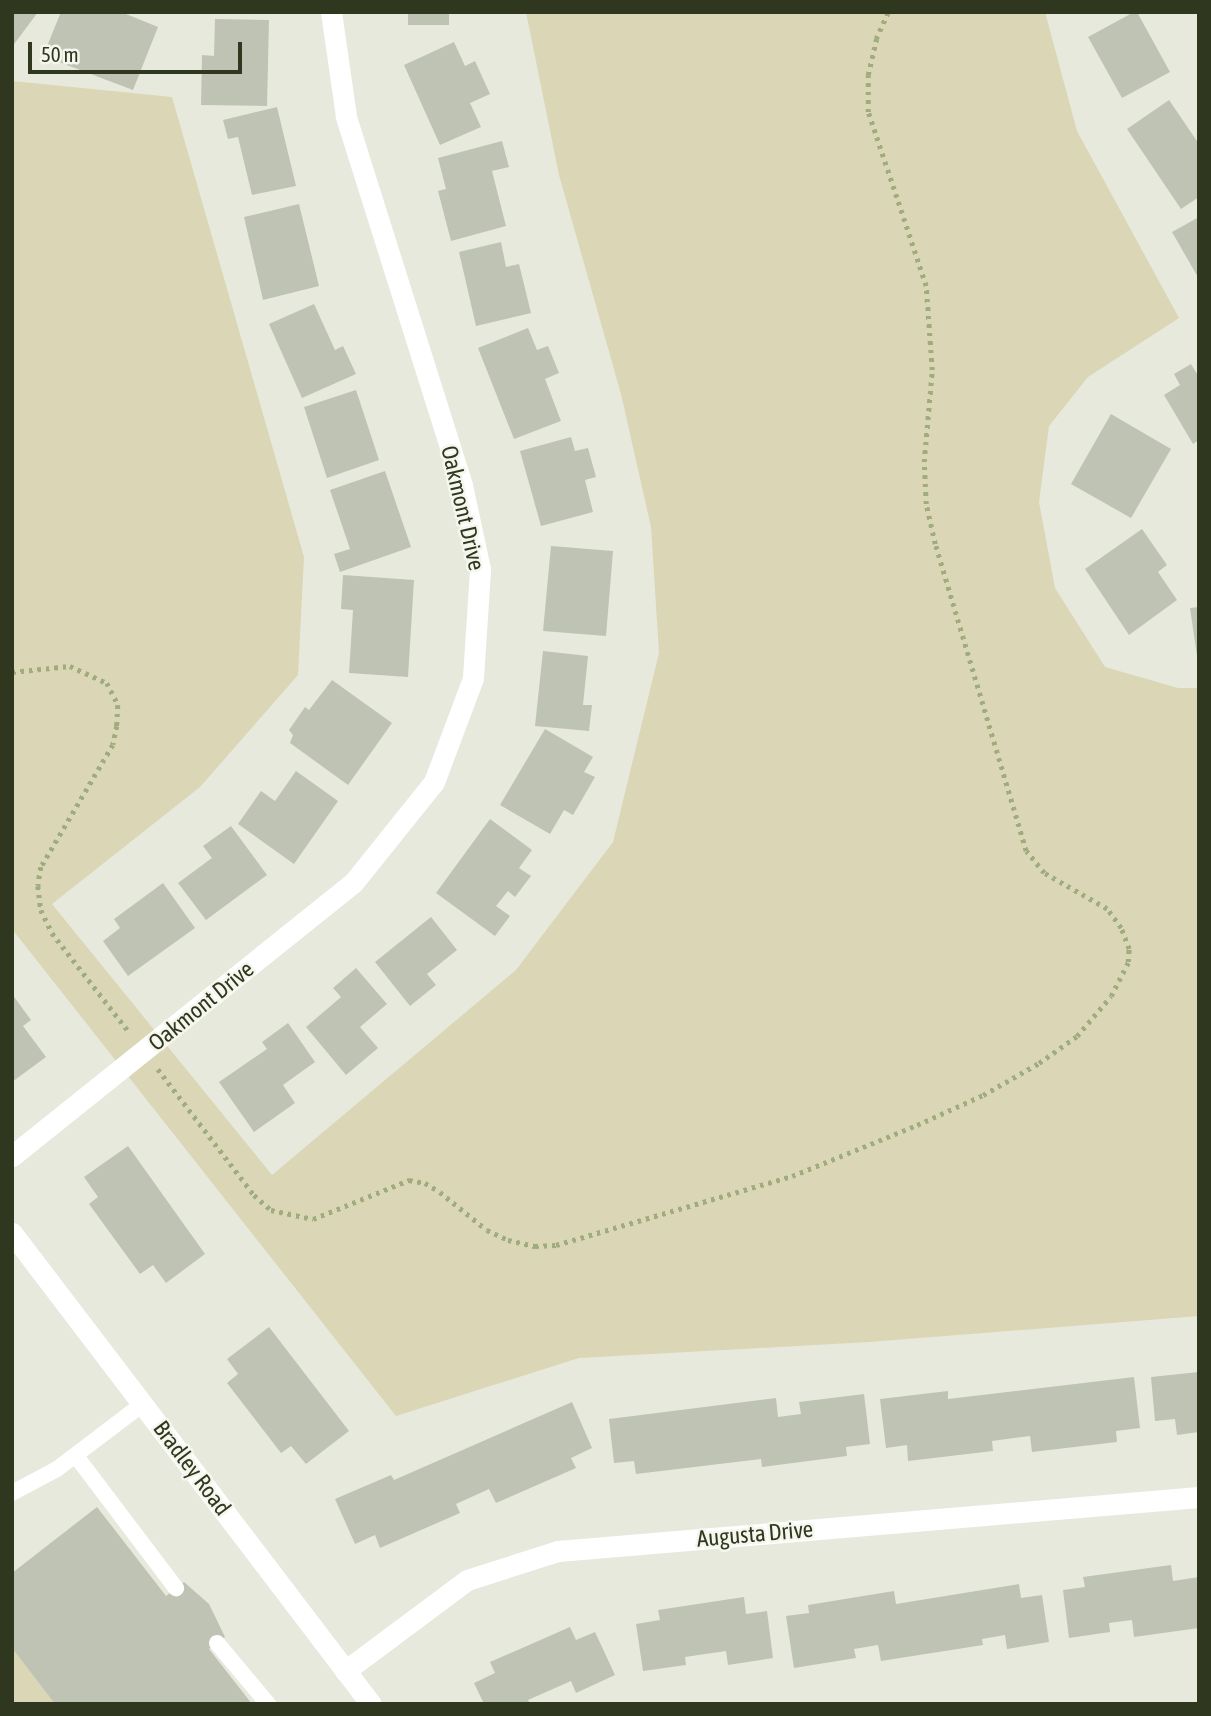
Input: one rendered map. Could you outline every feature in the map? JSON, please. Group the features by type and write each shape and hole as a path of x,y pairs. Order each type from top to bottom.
{"street":[{"name":"Oakmont Drive","path":"12,1156 353,884 434,782 473,678 480,569 475,545 462,485 346,116 331,12"},
{"name":"Bradley Road","path":"12,1233 371,1704"},
{"name":"Augusta Drive","path":"345,1671 467,1580 558,1551 1199,1497"}],"lane":[{"path":"12,1493 76,1455 144,1403"},
{"path":"76,1455 176,1588"},
{"path":"217,1643 268,1704"}],"path":[{"path":"12,671 70,666 107,683 118,705 113,745 41,867 38,886 41,910 52,933 254,1195 271,1210 313,1219 409,1180 425,1183 440,1192 487,1230 508,1240 545,1245 575,1241 829,1163 983,1095 1039,1063 1077,1036 1099,1013 1121,981 1129,949 1121,928 1107,909 1044,873 1026,852 935,544 926,504 924,462 932,370 926,286 868,112 868,75 876,39 888,12"}],"shaded area":[{"path":"526,12 1045,12 1077,131 1179,318 1088,377 1049,426 1039,502 1055,588 1105,667 1178,688 1199,688 1199,1316 869,1342 579,1358 396,1416 12,929 12,81 172,97 304,557 298,675 200,787 52,904 272,1175 516,970 613,842 659,653 651,527 621,394 559,175"},
{"path":"12,1648 55,1704 12,1704"}],"building":[{"path":"12,12 38,12 12,47"},
{"path":"61,12 121,12 158,27 133,90 43,56"},
{"path":"408,12 449,12 449,25 408,25"},
{"path":"1137,12 1170,72 1122,98 1088,37"},
{"path":"215,19 269,20 267,106 201,105 202,55 214,56"},
{"path":"454,42 465,66 475,61 490,94 470,103 481,127 440,145 404,65"},
{"path":"1169,100 1199,144 1199,197 1181,209 1127,129"},
{"path":"277,107 296,186 252,195 238,137 228,139 223,120"},
{"path":"502,141 509,167 492,171 506,226 451,241 438,191 446,189 438,158"},
{"path":"299,204 319,286 263,300 244,217"},
{"path":"1199,217 1199,279 1172,232"},
{"path":"501,242 506,267 519,264 531,313 476,326 459,252"},
{"path":"314,304 335,350 343,346 356,374 302,398 269,324"},
{"path":"528,328 537,350 548,346 559,373 545,379 561,421 514,439 478,348"},
{"path":"1191,364 1199,377 1199,440 1193,444 1164,395 1180,385 1174,374"},
{"path":"356,390 379,460 327,478 304,407"},
{"path":"1111,414 1171,449 1131,518 1071,484"},
{"path":"571,437 575,451 588,448 596,477 585,480 593,512 541,526 520,451"},
{"path":"385,471 411,547 340,572 334,554 350,549 330,490"},
{"path":"1142,529 1167,565 1158,572 1177,600 1129,635 1085,569"},
{"path":"551,546 613,551 606,636 543,631"},
{"path":"343,575 414,580 408,677 349,673 353,610 341,609"},
{"path":"1199,607 1199,655 1197,656 1190,608"},
{"path":"543,651 588,656 583,705 592,705 589,731 535,726"},
{"path":"332,680 392,723 348,785 290,743 293,735 289,730 305,707 309,710"},
{"path":"545,729 593,757 584,772 595,777 573,815 564,810 550,834 500,805"},
{"path":"296,771 338,801 294,864 238,824 261,791 275,801"},
{"path":"490,819 532,850 519,868 531,876 515,897 508,891 496,906 510,916 495,936 436,893"},
{"path":"231,826 267,875 206,920 178,883 212,858 203,846"},
{"path":"163,883 195,928 128,976 103,941 120,928 114,919"},
{"path":"431,917 457,950 427,974 436,985 410,1006 375,962"},
{"path":"356,968 387,1004 360,1027 378,1048 346,1075 306,1027 341,997 333,988"},
{"path":"12,994 31,1020 23,1026 46,1057 12,1082"},
{"path":"288,1023 315,1062 283,1085 295,1103 254,1132 219,1082 267,1049 262,1042"},
{"path":"128,1146 205,1254 166,1283 153,1265 140,1274 89,1204 98,1197 84,1177"},
{"path":"269,1327 349,1431 306,1464 291,1446 281,1453 227,1383 238,1374 227,1359"},
{"path":"1199,1372 1199,1432 1177,1435 1175,1419 1155,1421 1151,1377"},
{"path":"1134,1377 1140,1428 1116,1431 1117,1442 1032,1452 1030,1436 992,1441 993,1451 908,1461 907,1445 886,1448 880,1399 948,1391 948,1399"},
{"path":"864,1394 870,1444 846,1447 847,1456 762,1467 761,1459 636,1474 634,1461 614,1463 609,1419 776,1398 778,1417 801,1414 799,1402"},
{"path":"572,1402 592,1448 571,1458 576,1468 496,1503 489,1489 456,1504 460,1513 380,1548 375,1535 355,1544 335,1499 391,1475 394,1480"},
{"path":"97,1507 166,1596 184,1582 209,1604 225,1637 209,1649 252,1704 55,1704 12,1648 12,1573"},
{"path":"1171,1565 1173,1581 1199,1577 1199,1628 1134,1637 1132,1620 1109,1623 1110,1632 1069,1638 1063,1590 1085,1587 1083,1577"},
{"path":"1019,1584 1021,1598 1042,1595 1049,1642 1007,1649 1005,1635 982,1639 983,1645 881,1661 878,1645 854,1649 856,1658 794,1668 786,1616 809,1613 808,1605 894,1591 896,1604"},
{"path":"744,1597 746,1614 767,1611 773,1658 728,1665 726,1651 685,1657 686,1665 643,1671 636,1624 660,1620 658,1610"},
{"path":"570,1627 576,1640 595,1632 615,1675 576,1693 571,1681 528,1700 530,1704 484,1704 474,1683 495,1673 490,1662"}]}
